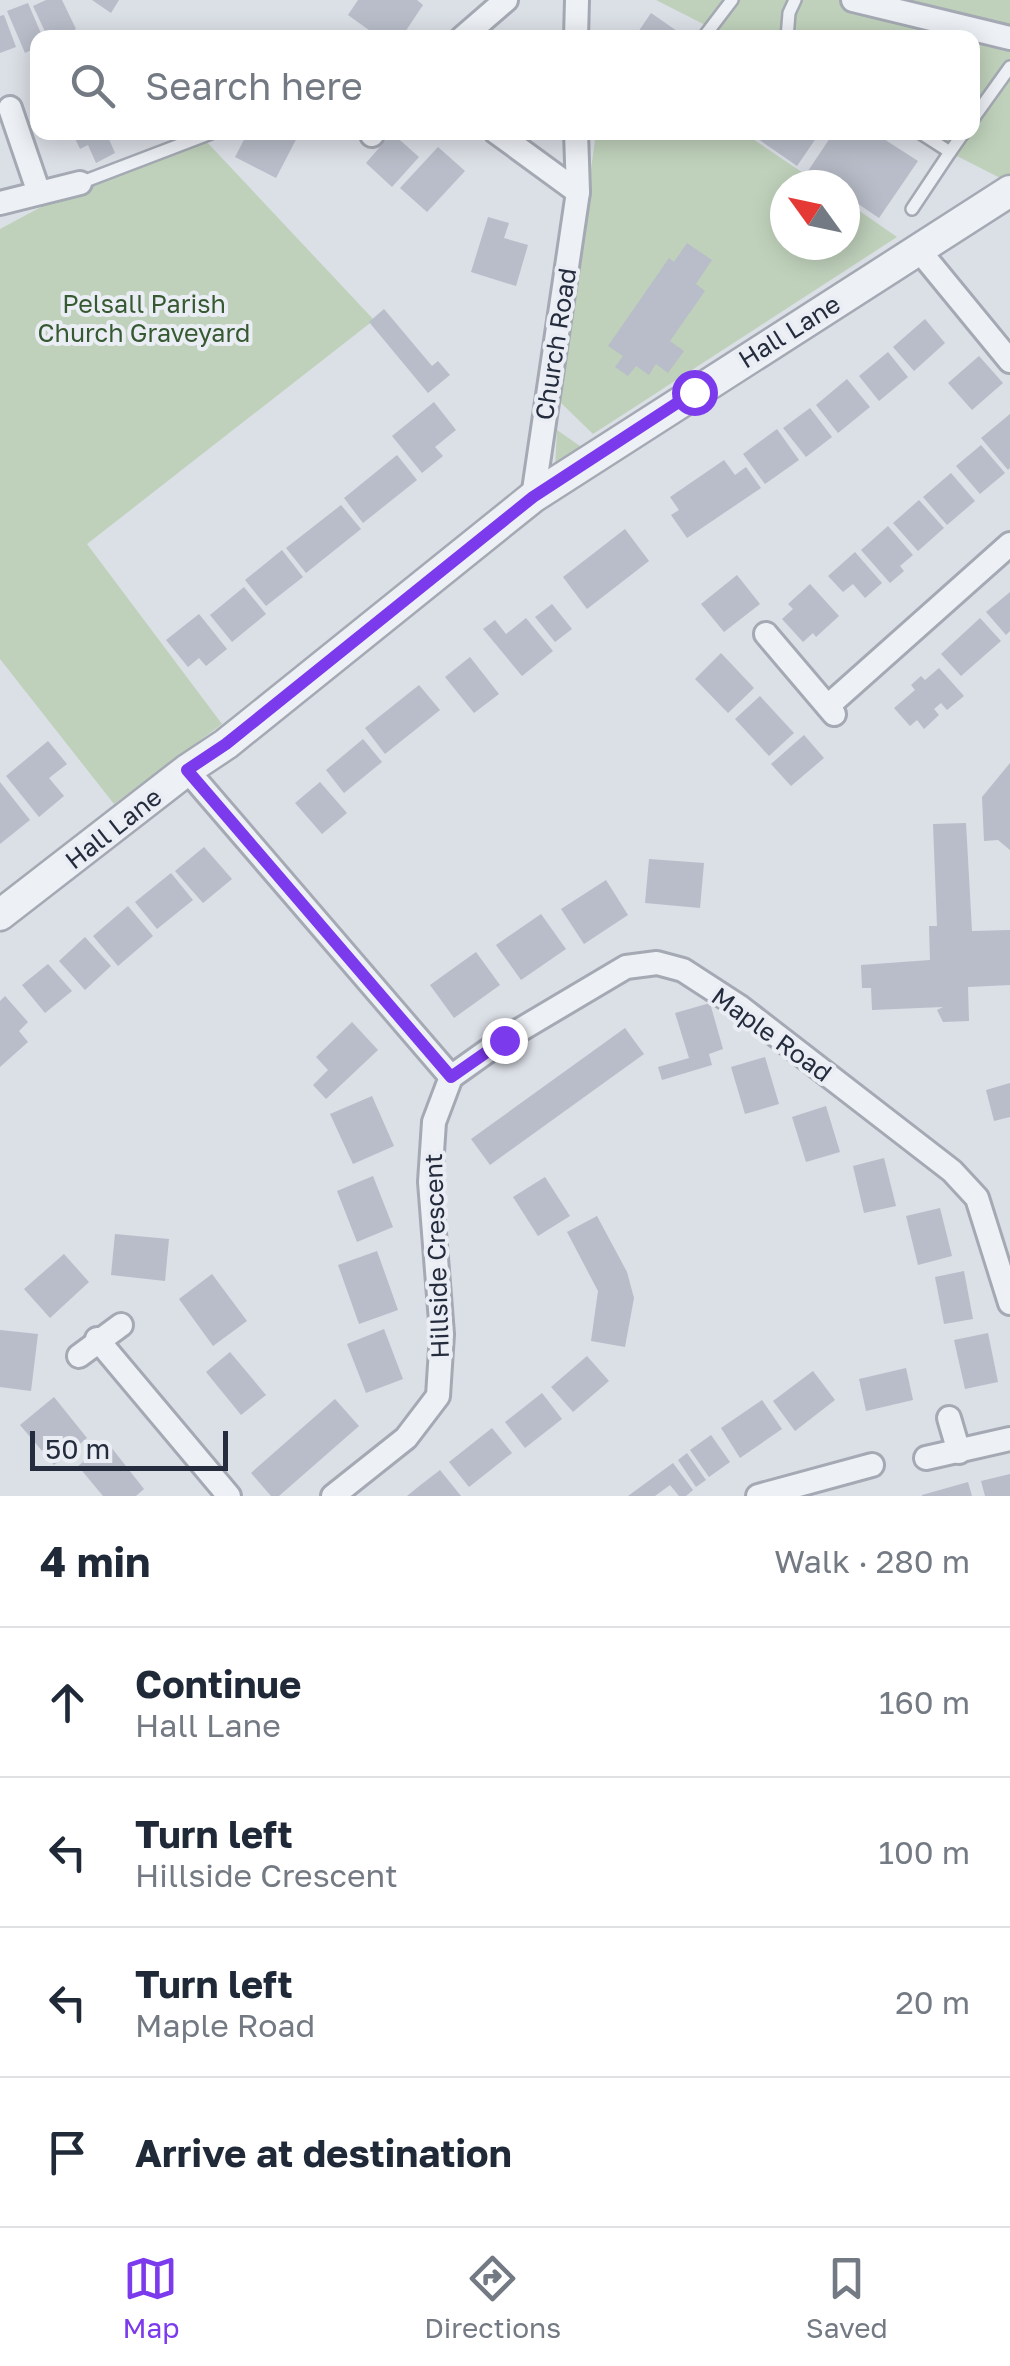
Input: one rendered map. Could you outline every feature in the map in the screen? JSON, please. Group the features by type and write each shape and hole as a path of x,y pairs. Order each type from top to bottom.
{"street":[{"path":"576,30 577,0"},
{"path":"853,0 977,30"},
{"path":"470,30 496,3"},
{"path":"980,31 1010,38"},
{"path":"10,108 39,193"},
{"path":"507,140 578,192"},
{"name":"Church Road","path":"533,497 578,192 576,140"},
{"path":"0,203 80,183"},
{"name":"Hall Lane","path":"0,915 226,744 533,497 1010,191"},
{"path":"918,249 1010,361"},
{"path":"766,634 831,710 1010,544"},
{"path":"187,770 451,1077"},
{"name":"Maple Road","path":"451,1077 504,1040 626,967 657,963 683,970 740,1008 952,1171 977,1198 1010,1304"},
{"name":"Hillside Crescent","path":"333,1496 406,1438 438,1396 442,1334 430,1182 434,1122 451,1077"},
{"path":"79,1356 121,1325"},
{"path":"97,1340 229,1496"},
{"path":"949,1418 959,1452"},
{"path":"926,1458 1010,1439"},
{"path":"758,1496 843,1484 872,1465"}],"lane":[{"path":"709,30 732,0"},
{"path":"788,30 795,0"},
{"path":"980,109 1010,67"},
{"path":"80,183 194,140"},
{"path":"931,140 950,152"},
{"path":"912,209 958,140"}],"green space":[{"path":"656,0 1010,0 1010,179 1006,181 926,140 980,140 980,30 715,30"},
{"name":"Pelsall Parish Church Graveyard","path":"205,140 374,320 87,544 222,724 114,804 0,659 0,229 82,185"},
{"path":"595,140 754,140 799,170 770,170 770,260 860,260 860,211 897,237 593,434 559,401"},
{"path":"557,430 587,451 555,470"}],"building":[{"path":"46,0 62,0 76,29 44,30 33,6"},
{"path":"92,0 119,0 111,13"},
{"path":"358,0 417,0 423,5 406,30 369,30 348,15"},
{"path":"28,3 40,30 30,30 30,51 25,53 7,11"},
{"path":"651,13 676,30 639,30"},
{"path":"4,15 16,47 0,53 0,16"},
{"path":"76,140 109,140 115,153 96,163 88,145 80,149"},
{"path":"244,140 296,140 276,178 235,157"},
{"path":"386,140 400,140 419,157 392,187 366,163"},
{"path":"760,140 815,140 797,166"},
{"path":"829,140 885,140 918,161 879,218 860,205 860,170 809,170"},
{"path":"438,147 465,171 427,212 400,188"},
{"path":"488,217 509,223 504,238 528,245 516,286 471,272"},
{"path":"687,243 712,260 696,284 705,291 670,341 684,351 668,373 656,364 649,375 636,366 628,376 615,367 623,356 608,346 669,258 674,262"},
{"path":"384,309 432,366 438,361 450,375 428,393 369,322"},
{"path":"925,319 945,343 914,371 893,347"},
{"path":"888,352 908,377 879,401 859,376"},
{"path":"979,356 1003,383 972,410 948,383"},
{"path":"847,379 870,407 838,433 816,405"},
{"path":"434,402 456,430 435,447 443,456 422,473 392,436"},
{"path":"810,408 832,437 806,457 783,428"},
{"path":"1010,414 1010,468 1008,470 981,438"},
{"path":"777,429 799,460 765,484 743,454"},
{"path":"981,445 1005,473 980,494 956,466"},
{"path":"397,455 417,480 363,523 344,498"},
{"path":"724,460 735,475 746,467 761,488 687,538 671,515 679,510 670,497"},
{"path":"951,473 975,501 947,525 923,497"},
{"path":"919,500 944,528 918,551 893,523"},
{"path":"341,505 361,529 306,573 286,548"},
{"path":"888,526 913,555 900,566 904,571 890,583 861,550"},
{"path":"625,529 649,561 587,609 563,577"},
{"path":"282,550 303,577 266,606 245,580"},
{"path":"855,552 882,583 865,598 853,584 843,592 828,576"},
{"path":"737,575 760,604 724,632 701,604"},
{"path":"810,584 839,616 816,637 813,633 803,642 782,619 793,609 788,604"},
{"path":"244,587 266,614 232,642 210,615"},
{"path":"1010,592 1010,631 1006,635 986,612"},
{"path":"552,604 572,629 555,642 535,617"},
{"path":"199,614 227,649 206,666 199,658 188,667 166,640"},
{"path":"526,618 553,651 522,676 483,629 495,620 506,634"},
{"path":"980,618 1001,641 961,676 941,654"},
{"path":"721,653 754,688 728,713 695,679"},
{"path":"470,657 499,694 474,713 445,677"},
{"path":"939,668 964,696 947,710 941,703 934,709 939,715 924,729 917,720 910,726 894,708 915,690 911,685 921,676 925,680"},
{"path":"419,685 440,710 385,754 365,728"},
{"path":"760,696 794,733 769,756 735,719"},
{"path":"804,735 824,758 791,786 771,764"},
{"path":"363,739 382,762 344,793 326,770"},
{"path":"48,741 67,764 49,778 64,796 39,817 6,776"},
{"path":"1010,763 1010,850 998,840 984,841 982,797"},
{"path":"0,782 30,820 0,844"},
{"path":"320,782 347,813 322,834 295,803"},
{"path":"966,823 972,931 1010,930 1010,985 968,987 969,1021 943,1022 937,1010 943,1007 872,1010 871,988 862,988 861,965 930,960 929,926 937,926 933,824"},
{"path":"204,847 232,879 203,903 175,871"},
{"path":"649,859 704,863 700,908 645,903"},
{"path":"171,873 193,900 157,929 135,902"},
{"path":"606,880 628,915 584,944 561,909"},
{"path":"128,906 153,936 118,966 93,936"},
{"path":"541,914 566,949 521,980 496,945"},
{"path":"85,937 111,966 85,990 59,961"},
{"path":"476,952 500,985 454,1018 430,985"},
{"path":"48,964 72,991 45,1013 22,985"},
{"path":"5,996 28,1022 19,1031 28,1042 0,1067 0,1001"},
{"path":"710,1003 723,1049 709,1054 712,1065 662,1080 658,1067 689,1058 675,1013"},
{"path":"352,1022 378,1050 326,1099 313,1085 328,1070 316,1057"},
{"path":"625,1028 644,1054 490,1165 471,1139"},
{"path":"765,1057 779,1104 745,1114 731,1067"},
{"path":"1010,1083 1010,1117 994,1121 986,1090"},
{"path":"372,1096 394,1146 353,1164 330,1114"},
{"path":"826,1106 840,1152 806,1162 792,1117"},
{"path":"884,1158 896,1206 864,1213 853,1166"},
{"path":"373,1176 393,1227 357,1242 337,1191"},
{"path":"545,1177 570,1216 538,1236 513,1197"},
{"path":"940,1208 952,1256 918,1265 906,1216"},
{"path":"597,1216 627,1272 634,1298 625,1347 591,1341 598,1291 567,1232"},
{"path":"115,1234 169,1239 165,1281 111,1275"},
{"path":"377,1251 398,1310 359,1324 338,1265"},
{"path":"64,1254 89,1282 50,1318 24,1289"},
{"path":"964,1271 973,1319 944,1324 935,1277"},
{"path":"212,1274 247,1321 213,1346 179,1299"},
{"path":"384,1329 403,1379 366,1393 347,1344"},
{"path":"0,1330 38,1334 31,1391 0,1387"},
{"path":"988,1333 998,1382 965,1389 954,1340"},
{"path":"230,1352 266,1395 241,1415 206,1372"},
{"path":"587,1356 609,1381 573,1412 551,1387"},
{"path":"906,1368 913,1400 866,1411 859,1379"},
{"path":"813,1371 835,1400 795,1431 773,1401"},
{"path":"542,1393 562,1419 525,1448 505,1422"},
{"path":"54,1397 87,1438 54,1465 20,1425"},
{"path":"335,1399 359,1426 279,1496 271,1496 251,1473"},
{"path":"762,1400 782,1429 740,1458 721,1428"},
{"path":"492,1428 512,1453 469,1487 449,1462"},
{"path":"711,1435 730,1462 709,1477 690,1450"},
{"path":"107,1442 144,1489 136,1496 103,1496 78,1466"},
{"path":"687,1453 706,1480 696,1487 678,1460"},
{"path":"673,1463 693,1490 686,1496 679,1496 670,1485 655,1496 628,1496"},
{"path":"440,1470 461,1496 407,1496 418,1487"},
{"path":"1010,1474 1010,1496 985,1496 981,1481"},
{"path":"968,1482 972,1496 922,1496 922,1495"}],"route":[{"path":"504,1040 451,1077 187,770 226,744 533,497 694,392"}]}
